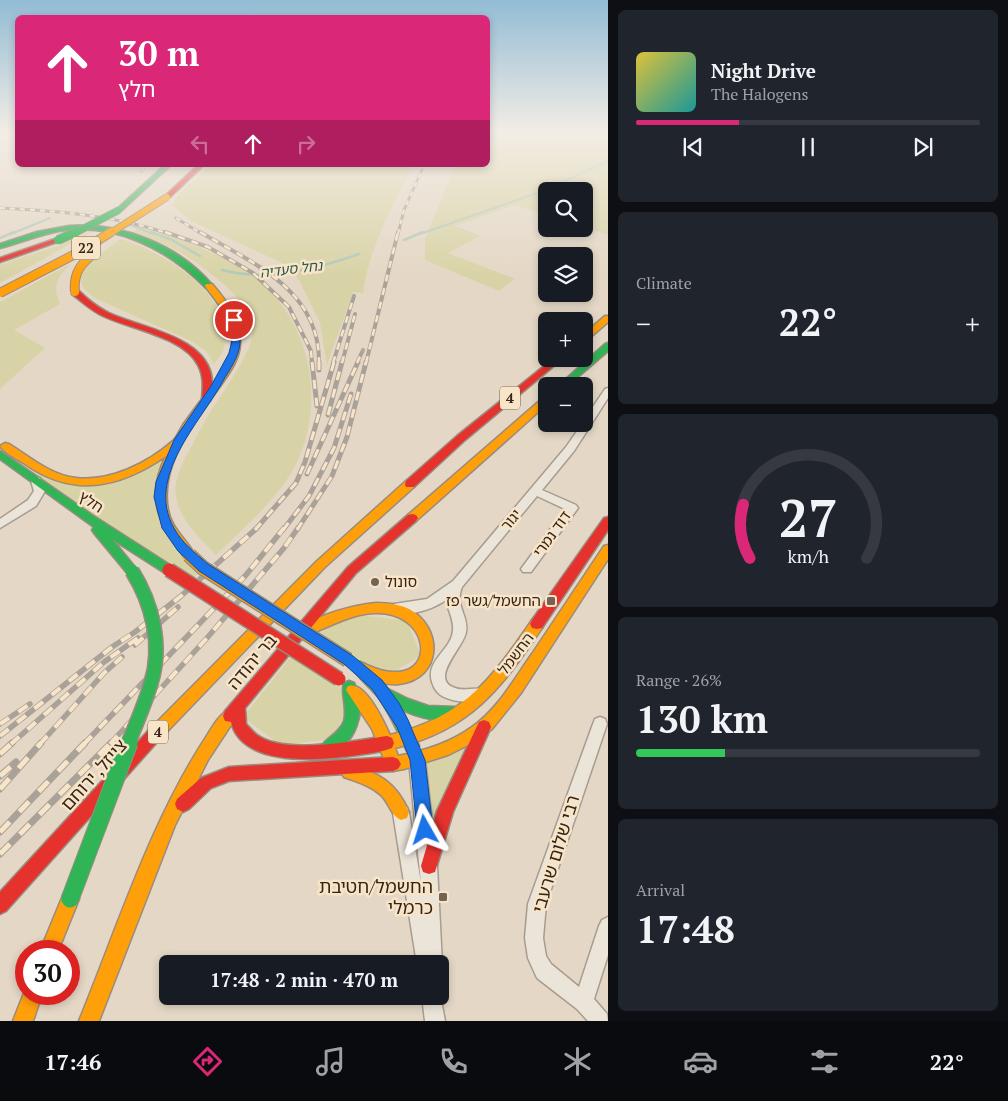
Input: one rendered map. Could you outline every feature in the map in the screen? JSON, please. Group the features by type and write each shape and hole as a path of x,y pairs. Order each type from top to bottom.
{"main road":[{"path":"0,260 58,240 91,226 119,210 151,181"},
{"name":"22","path":"0,285 87,238 153,195 168,181"},
{"name":"22","path":"0,293 83,250 167,197 184,181"},
{"path":"167,197 79,265 72,279 75,292 82,301 95,309 174,342 195,354 206,373 207,399"},
{"path":"0,246 61,229 99,228 151,244 199,275 211,286 229,309 234,320 236,341 229,364 179,440 163,476 160,497 168,528 174,538 203,568 348,660 360,668 376,675 393,678 413,674 424,664 428,650 428,642 421,626 408,615 388,609 353,610 307,629 296,637"},
{"path":"593,318 608,306"},
{"path":"593,330 608,318"},
{"path":"572,377 608,346"},
{"path":"461,438 486,409 538,362"},
{"name":"4","path":"461,438 548,367"},
{"name":"בר יהודה","path":"89,1021 163,834 179,798 210,743 238,706 352,570 538,407"},
{"name":"צייזל, ירוחם","path":"0,905 137,754 321,564 461,438"},
{"path":"0,443 58,477 80,482 103,479 134,471 161,455 179,440"},
{"name":"חלץ","path":"0,454 88,518 349,686"},
{"path":"54,940 152,681 156,648 149,602 141,584 88,518"},
{"name":"החשמל","path":"238,706 237,717 244,735 260,747 282,751 325,751 387,742 421,734 466,710 488,691 608,522"},
{"name":"החשמל","path":"329,769 393,764 417,760 457,742 486,724 512,695 608,550"},
{"path":"360,668 385,694 394,708 409,738 417,760"},
{"path":"349,686 371,713 387,742 393,764"},
{"path":"325,751 340,742 351,727 354,704 349,686"},
{"path":"385,694 400,703 426,714 445,715 466,710"},
{"path":"429,866 446,811 486,724"},
{"path":"163,834 182,805 194,792 216,778 237,772 329,769 365,776 380,783 392,793 401,812"},
{"path":"23,1021 29,1005"}],"street":[{"name":"יגור","path":"388,609 428,605 443,596 457,584 570,449 608,392"},
{"path":"32,503 40,494 40,488 36,481"},
{"name":"דוד נמרי","path":"526,569 572,508 535,491"},
{"path":"0,524 32,503 47,498 58,498"},
{"path":"457,584 452,592 451,601 460,626 459,635 441,663 439,678 447,692 456,696 476,695 488,691"},
{"name":"רבי שלום שרעבי","path":"600,724 537,904 534,938 537,958 544,971 584,1002 600,1021"},
{"path":"417,760 429,866 433,955"},
{"path":"393,764 425,955"},
{"path":"584,1002 608,926"},
{"path":"434,1005 435,1021"}],"shaded area":[{"path":"194,181 405,181 376,243 363,293 353,292 327,365 320,323 300,282 289,266 191,221 172,205 180,193"},
{"path":"449,181 608,181 608,235 593,230 593,182 538,182 538,212 515,205 455,226 480,236 448,253 515,279 499,291 425,260 425,239"},
{"path":"139,227 195,245 222,257 247,272 269,289 286,311 299,335 307,361 311,388 310,415 305,442 294,468 278,492 248,525 216,555 197,536 186,521 178,505 175,492 180,469 209,414 246,353 251,342 251,326 242,304 227,287 180,252 133,232"},
{"path":"95,230 0,283 0,265 57,246"},
{"path":"120,239 137,245 175,265 207,293 219,310 225,329 224,348 214,364 206,351 193,342 97,299 84,287 81,282 85,271"},
{"path":"70,264 59,278 56,287 60,304 14,330 45,348 0,389 0,302"},
{"path":"165,456 155,488 201,572 192,578 26,470 84,484"},
{"path":"352,614 407,621 421,656 395,671 364,664 320,633"},
{"path":"293,654 339,684 347,706 334,739 280,745 243,717"},
{"path":"469,741 430,841 422,764"}],"waterway":[{"name":"נחל סעדיה","path":"420,234 540,192 565,181"},
{"name":"נחל סעדיה","path":"11,234 50,218"},
{"name":"נחל סעדיה","path":"130,225 154,234"},
{"name":"נחל סעדיה","path":"0,238 14,232"},
{"name":"נחל סעדיה","path":"151,232 172,240 200,256"},
{"name":"נחל סעדיה","path":"404,240 423,232"},
{"name":"נחל סעדיה","path":"222,270 256,275 274,274 309,269 359,254"}],"railway":[{"path":"398,234 404,210 417,181"},
{"path":"0,208 107,218 169,234"},
{"path":"176,218 202,234"},
{"path":"165,232 208,247 253,273 289,307 311,351 312,363"},
{"path":"200,232 262,268 296,298 308,316 316,338 319,363"},
{"path":"366,363 398,232"},
{"path":"333,363 354,296"},
{"path":"342,363 355,314"},
{"path":"357,363 363,350"},
{"path":"312,362 317,406"},
{"path":"256,529 296,483 305,462 334,362"},
{"path":"328,415 342,362"},
{"path":"307,474 358,362"},
{"path":"297,530 332,476 347,437 366,362"},
{"path":"319,363 319,370"},
{"path":"283,530 309,496 334,448 351,394"},
{"path":"84,744 246,575 284,528"},
{"path":"110,744 207,638 284,548 298,528"},
{"path":"0,736 112,647 135,632 181,596 256,529"},
{"path":"135,645 178,607"},
{"path":"11,744 104,662 138,638"},
{"path":"40,744 104,673 122,657"},
{"path":"0,724 30,704"},
{"path":"0,754 12,743"},
{"path":"0,789 41,743"},
{"path":"0,832 85,743"},
{"path":"0,854 110,744"},
{"path":"0,776 16,762"}],"traffic: fast":[{"path":"119,210 151,181"},
{"path":"58,240 91,226 119,210"},
{"path":"0,246 39,233 59,229 79,227 114,231 150,243 167,252 197,274 209,286"},
{"path":"572,377 608,346"},
{"path":"0,454 88,518 169,570"},
{"path":"98,530 132,571"},
{"path":"70,899 152,681 155,652 153,623 146,596 132,571"},
{"path":"360,668 377,685 390,704 412,746"},
{"path":"326,750 342,738 351,723 353,706 349,687"},
{"path":"387,695 419,710 436,714 455,713"}],"traffic: slow":[{"path":"0,293 83,250 167,197"},
{"path":"75,292 74,279 78,269 96,252"},
{"path":"189,555 166,523 162,510 161,493 163,477 177,443 226,370 235,349 234,327 231,319 220,298 209,286"},
{"path":"593,330 608,318"},
{"path":"412,518 538,407"},
{"path":"5,446 39,469 54,476 77,482 92,482 123,475 137,469 176,443"},
{"path":"153,736 321,564 410,484"},
{"path":"353,690 367,706 378,724 393,764 417,759 455,745 478,732 495,716 522,680 608,549"},
{"path":"189,555 203,568 348,660"},
{"path":"304,631 344,614 376,608 390,608 404,612 422,628 428,646 424,663 418,670 400,678 390,678 360,668"},
{"path":"387,743 440,726 458,715 488,689 514,658 537,624"},
{"path":"89,1021 169,819 203,755 230,716"},
{"path":"349,772 366,777 381,785 392,796 401,812"},
{"path":"53,940 70,899"},
{"path":"23,1021 29,1005"}],"traffic: jam":[{"path":"167,197 184,181"},
{"path":"0,260 58,240"},
{"path":"75,292 104,314 166,337 181,344 193,353 202,363 207,376 207,399"},
{"path":"410,484 461,438 548,367"},
{"path":"230,716 352,570 412,518"},
{"path":"537,624 608,521"},
{"path":"169,570 339,679"},
{"path":"238,706 238,721 241,729 253,741 269,748 288,752 309,752 352,749 387,743"},
{"path":"429,866 445,811 484,727"},
{"path":"0,905 153,736"},
{"path":"183,804 206,783 229,774 393,764"}],"place":[{"name":"סונול","path":"375,582"},
{"name":"החשמל/גשר פז","path":"551,601"},
{"name":"החשמל/חטיבת כרמלי","path":"443,897"}],"route":[{"path":"234,320 236,345 229,364 179,440 166,466 161,482 160,497 168,528 182,548 203,568 360,668 385,694 403,725 417,760 425,830"}]}
